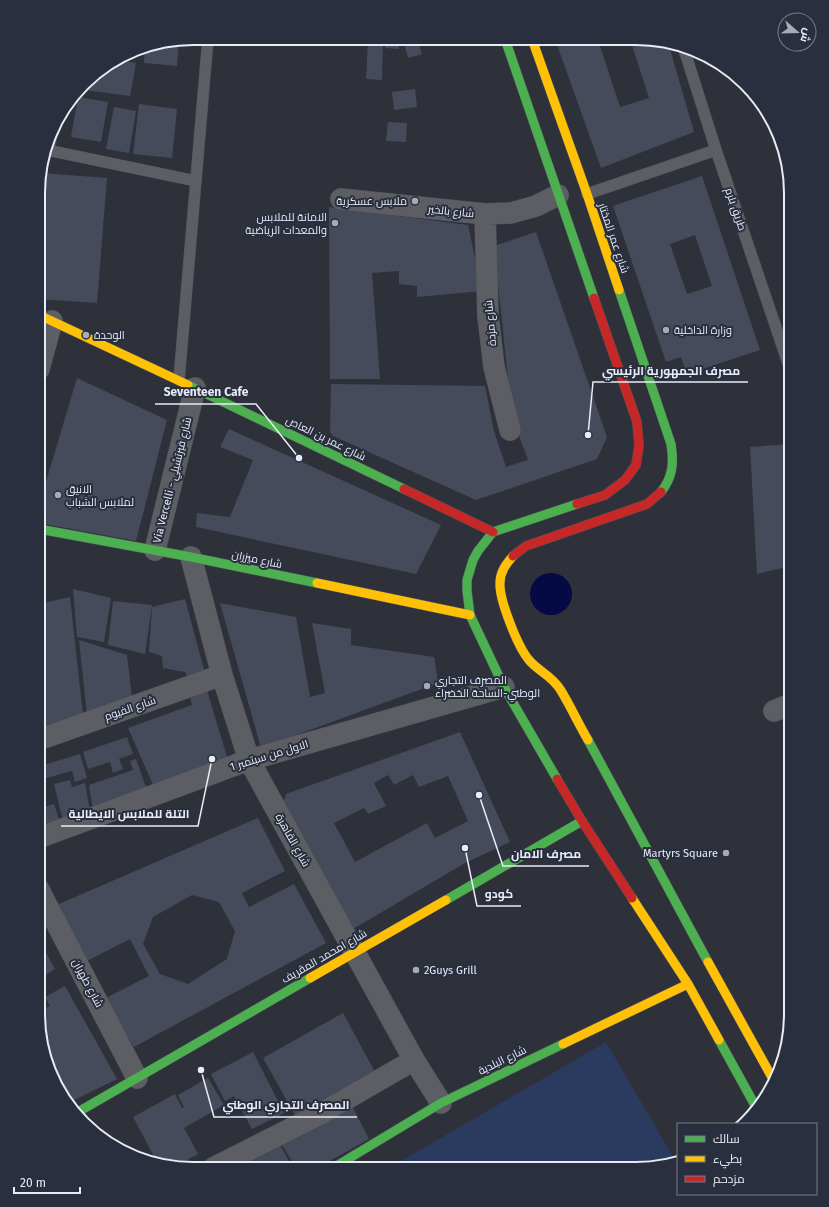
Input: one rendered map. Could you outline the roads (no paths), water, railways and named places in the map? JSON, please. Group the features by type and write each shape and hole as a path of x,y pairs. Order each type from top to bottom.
{"main road":[{"path":"507,45 637,422 640,440 638,460 633,471 621,485 605,495 493,532 483,542 470,565 467,577 466,590 470,615 504,687 582,821 688,984 754,1103"},
{"name":"شارع عمر المختار","path":"534,45 587,194 674,456 671,478 657,497 647,504 526,546 516,552 508,560 502,570 500,582 502,604 522,651 533,665 555,681 560,689 771,1076"},
{"name":"شارع عمر بن العاص","path":"45,318 187,384 493,532"},
{"name":"شارع ميزران","path":"45,530 191,557 470,615"},
{"name":"شارع امحمد المقريف","path":"81,1110 582,821"},
{"name":"شارع البلدية","path":"343,1162 441,1104 688,984"}],"street":[{"name":"شارع بالخير","path":"341,199 485,214 511,213 536,206 558,195"},
{"name":"شارع مزدة","path":"485,214 488,309 494,367 510,430"},
{"name":"Via Vercelli - شارع فيرتشيلي","path":"155,550 187,384"},
{"name":"شارع القاهرة","path":"191,557 222,675 249,760 414,1060 441,1104"},
{"name":"شارع الفيوم","path":"45,738 222,675"},
{"name":"الاول من سبتمبر 1","path":"45,835 249,760 504,687"},
{"name":"شارع طهران","path":"45,901 137,1078"},
{"path":"225,1162 322,1113 414,1060"}],"lane":[{"path":"187,384 196,181 207,45"},
{"name":"طريق بلرم","path":"685,53 716,150 784,351"},
{"path":"587,194 716,150"},
{"path":"51,151 196,181"}],"place":[{"name":"ملابس عسكرية","path":"415,201"},
{"name":"الامانة للملابس والمعدات الرياضية","path":"335,223"},
{"name":"وزارة الداخلية","path":"666,330"},
{"name":"الوحدة","path":"86,335"},
{"name":"مصرف الجمهورية الرئيسي","path":"588,435"},
{"name":"Seventeen Cafe","path":"299,458"},
{"name":"الانيق لملابس الشباب","path":"58,495"},
{"name":"المصرف التجاري الوطني-الساحة الخضراء","path":"427,686"},
{"name":"التلة للملابس الايطالية","path":"212,759"},
{"name":"مصرف الامان","path":"479,795"},
{"name":"كودو","path":"465,848"},
{"name":"Martyrs Square","path":"726,853"},
{"name":"2Guys Grill","path":"416,970"},
{"name":"المصرف التجاري الوطني","path":"201,1070"}]}
